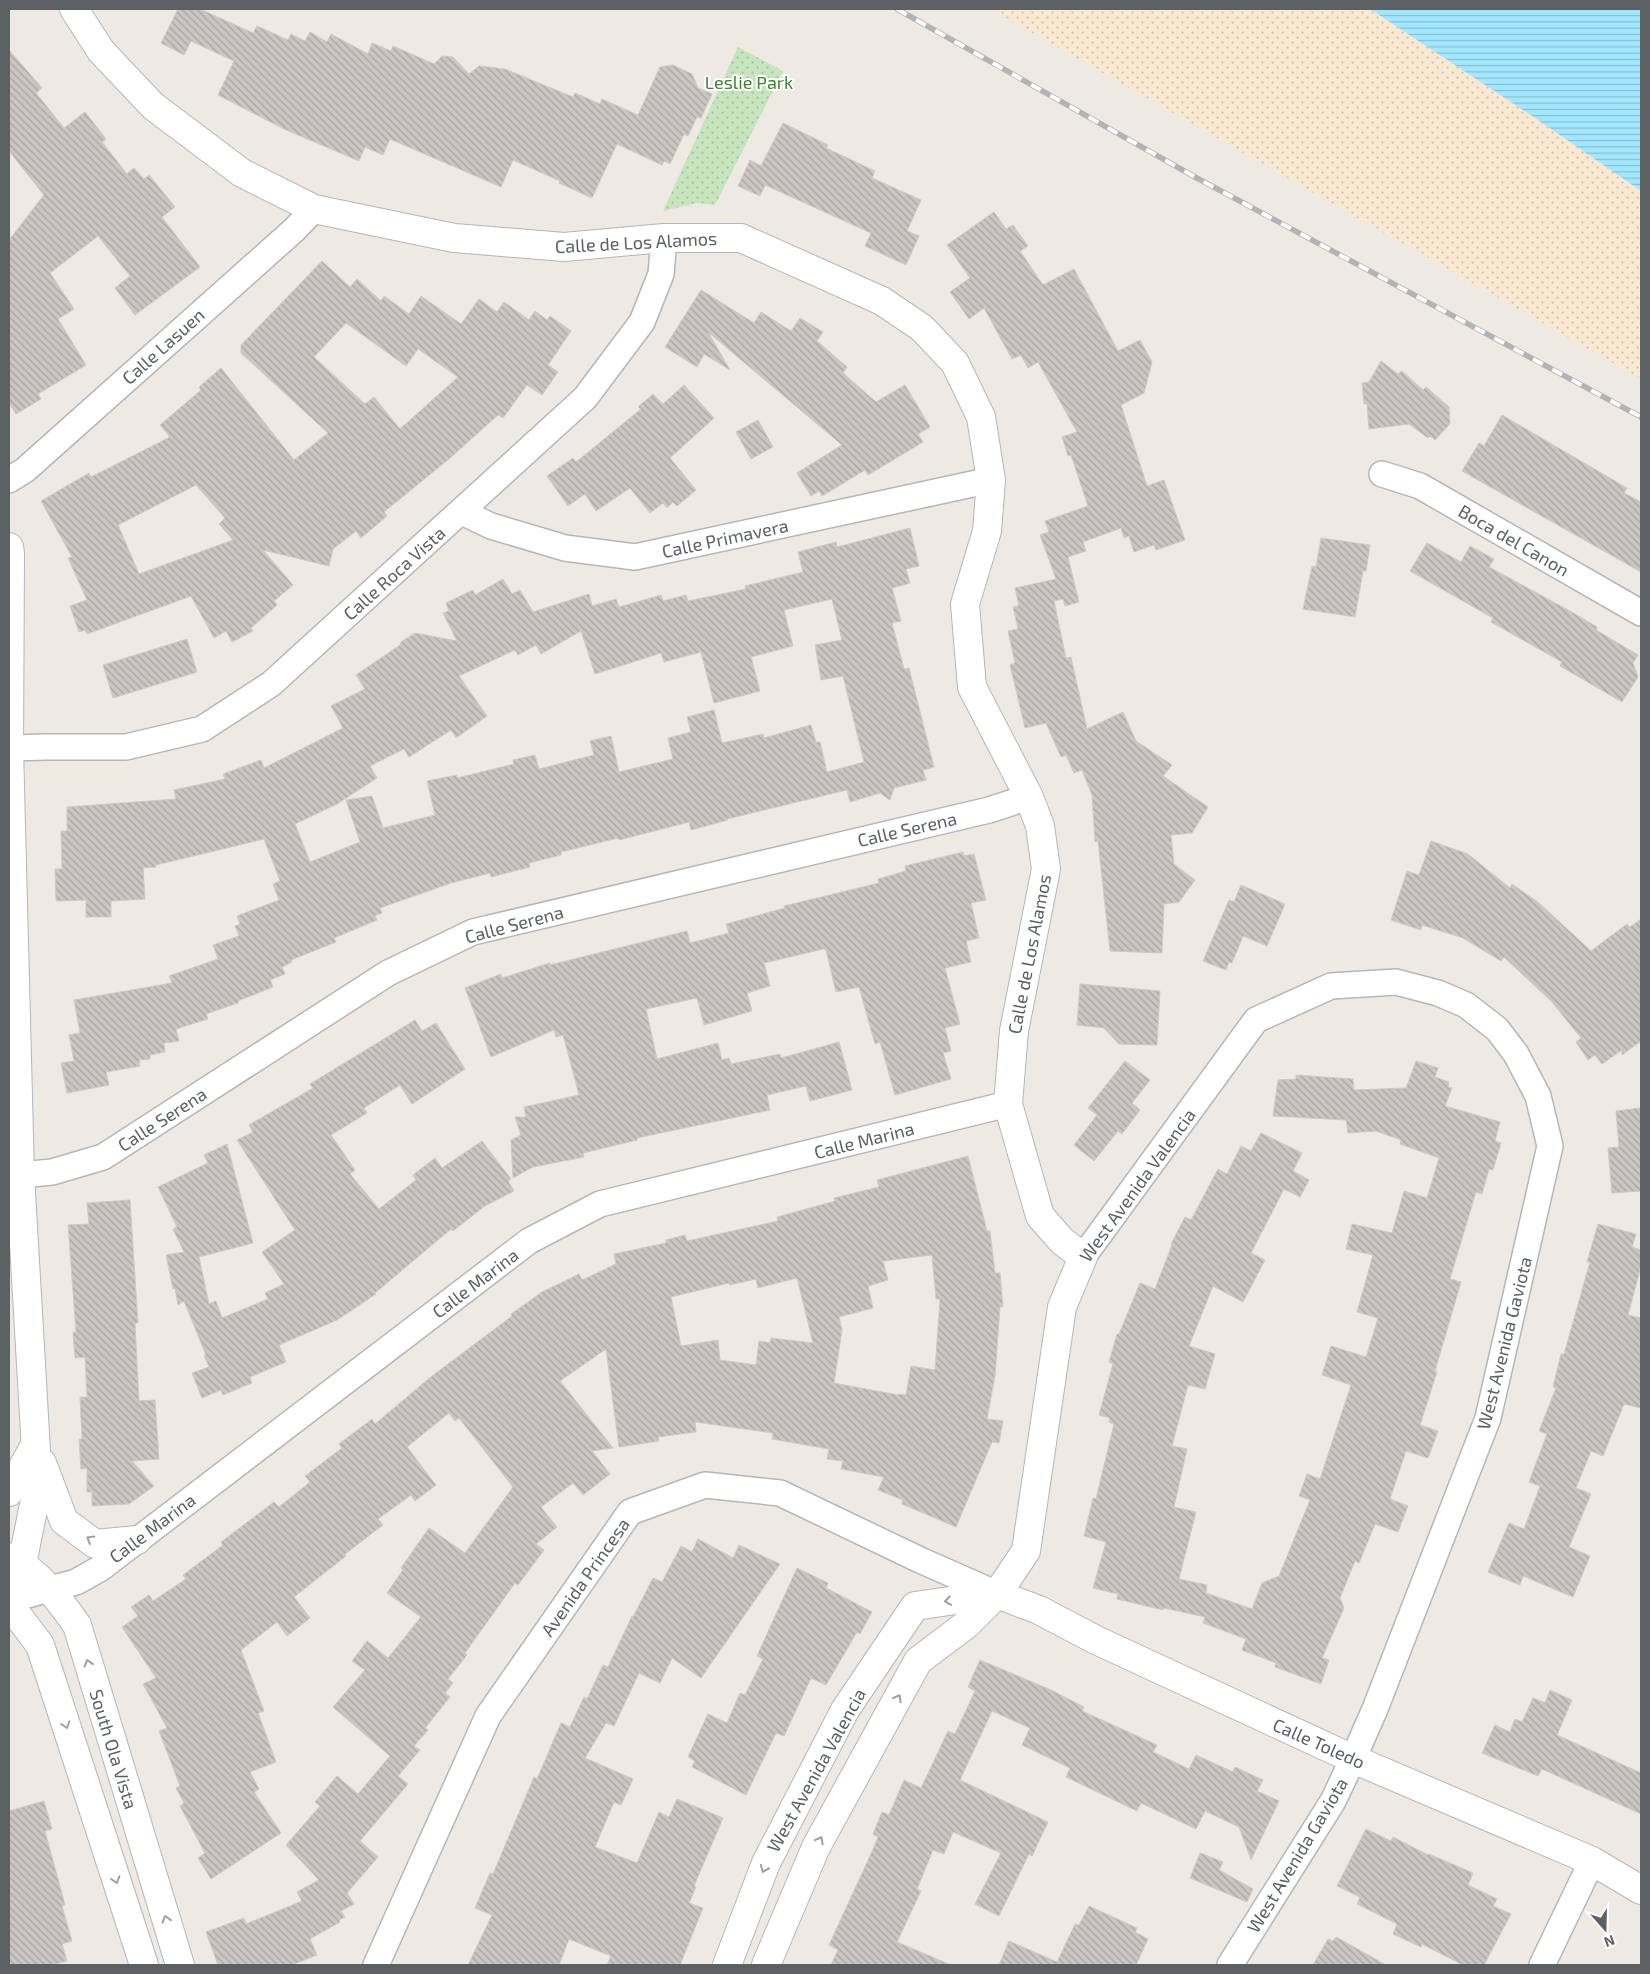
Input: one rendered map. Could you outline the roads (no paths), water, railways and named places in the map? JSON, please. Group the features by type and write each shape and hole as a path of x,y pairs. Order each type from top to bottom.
{"street":[{"name":"Calle de Los Alamos","path":"74,9 101,51 153,106 242,173 314,209 454,238 564,247 664,238 742,238 882,301 922,328 955,363 981,418 991,480 987,531 966,604 972,687 1029,797 1040,826 1046,869 1014,1032 1008,1104 1040,1216 1062,1241 1083,1257"},
{"name":"Calle Lasuen","path":"9,480 32,463 294,230 314,209"},
{"name":"Calle Roca Vista","path":"9,748 46,746 126,747 202,729 271,684 585,398 642,322 660,274 664,238"},
{"name":"Boca del Canon","path":"1382,474 1420,486 1641,613"},
{"name":"Calle Primavera","path":"462,512 491,526 566,548 635,557 991,480"},
{"path":"9,547 9,748 20,1175 38,1485 15,1561 9,1595"},
{"name":"Calle Serena","path":"20,1175 52,1172 103,1157 388,973 473,932 989,810 1029,797"},
{"name":"West Avenida Gaviota","path":"1230,1965 1333,1801 1378,1700 1488,1418 1550,1146 1538,1096 1516,1054 1497,1029 1466,1005 1438,993 1396,982 1331,986 1256,1020"},
{"name":"West Avenida Valencia","path":"766,1965 816,1847 918,1661 966,1624 996,1594 1026,1551 1062,1307 1083,1257 1256,1020"},
{"name":"Calle Marina","path":"9,1602 76,1582 101,1568 529,1241 600,1204 1008,1104"},
{"path":"35,1445 64,1521 95,1544 137,1540"},
{"path":"9,1492 35,1445"},
{"name":"Avenida Princesa","path":"376,1965 488,1716 630,1512 704,1485 780,1493 996,1594"},
{"name":"South Ola Vista","path":"15,1561 51,1589 77,1625 180,1965"},
{"name":"West Avenida Valencia","path":"727,1965 766,1864 841,1718 915,1606 996,1594"},
{"name":"Calle Toledo","path":"996,1594 1038,1610 1096,1640 1353,1759 1592,1861 1641,1890"},
{"path":"9,1602 40,1645 144,1965"},
{"path":"1542,1965 1592,1861"}],"water":[{"path":"1370,9 1641,9 1641,191 1541,122"}],"railway":[{"path":"897,9 1195,177 1641,417"}],"park label":[{"name":"Leslie Park","path":"749,82"}]}
